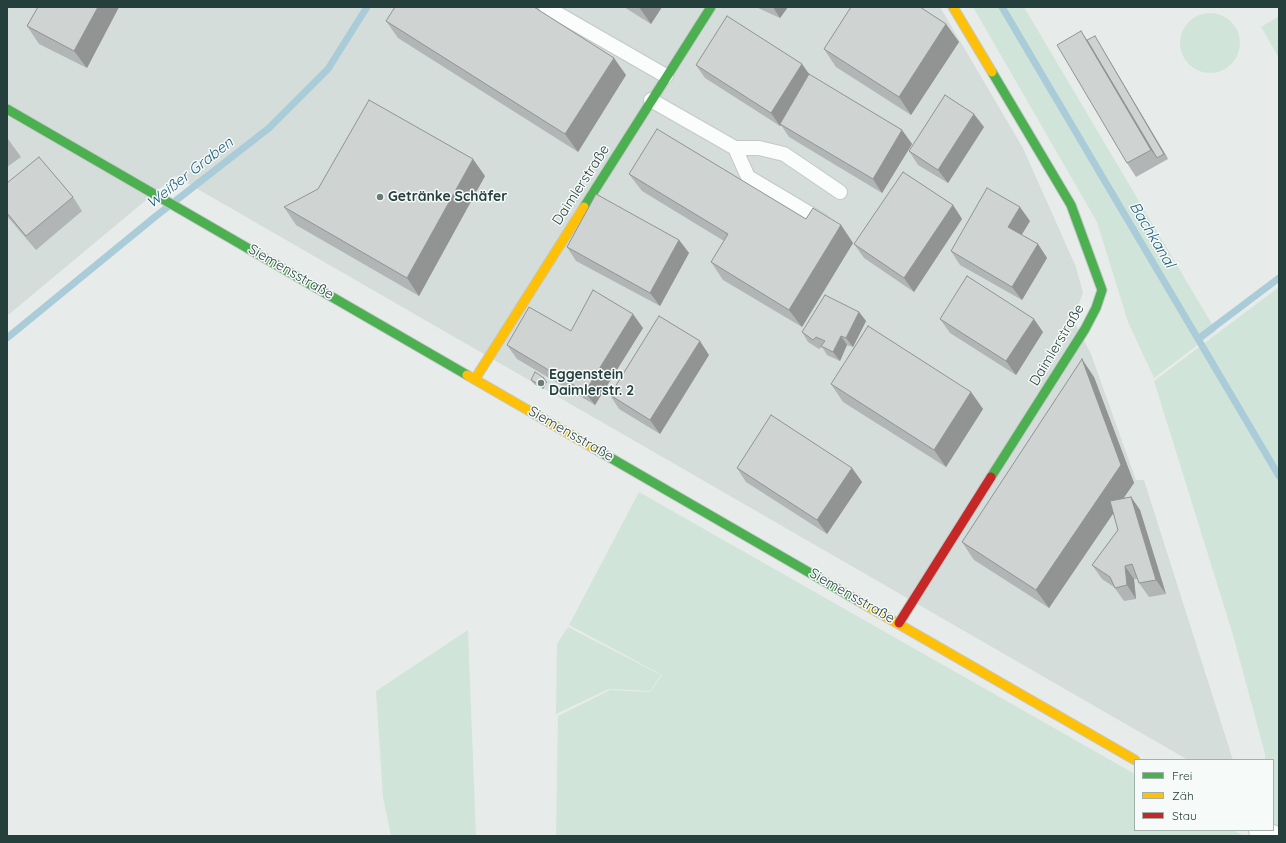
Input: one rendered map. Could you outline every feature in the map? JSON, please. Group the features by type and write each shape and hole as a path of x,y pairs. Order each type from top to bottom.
{"street":[{"name":"Daimlerstraße","path":"475,379 710,7"},
{"name":"Daimlerstraße","path":"898,623 1085,329 1096,308 1102,290 1070,205 953,7"},
{"name":"Siemensstraße","path":"7,109 1134,759"},
{"path":"1262,831 1272,836"}],"lane":[{"path":"546,7 666,76"},
{"path":"651,100 735,148 759,148 784,154 840,192"},
{"path":"735,148 748,177 822,221"}],"shaded area":[{"path":"7,7 940,7 1023,148 1076,267 1083,293 1073,319 1091,354 1136,480 1144,480 1233,759 1186,759 175,176 7,316"}],"green space":[{"path":"973,7 1024,7 1216,331 1154,378 1128,322 1097,222"},
{"path":"1210,13 1227,18 1235,26 1240,43 1235,60 1227,68 1210,73 1193,68 1185,60 1180,43 1185,26 1193,18"},
{"path":"1279,16 1279,58 1261,27"},
{"path":"1279,287 1279,836 1274,831 1274,759 1265,759 1265,754 1233,635 1154,381"},
{"path":"639,492 1134,773 1134,831 1235,831 1244,836 556,836 558,716 610,690 650,692 662,675 569,625"},
{"path":"568,627 661,675 650,691 609,689 556,714 557,644"},
{"path":"468,630 476,836 391,836 383,798 376,691"}],"building":[{"path":"38,7 98,7 74,51 27,26"},
{"path":"395,7 534,7 614,58 565,134 386,21"},
{"path":"851,7 920,7 946,24 899,97 824,49"},
{"path":"727,16 802,64 771,113 696,65"},
{"path":"1081,31 1151,150 1127,163 1057,45"},
{"path":"1095,36 1164,154 1157,158 1087,40"},
{"path":"809,74 902,130 873,179 780,124"},
{"path":"945,95 974,114 938,170 909,151"},
{"path":"369,100 473,159 407,278 284,207 318,189"},
{"path":"657,129 806,219 813,208 841,225 789,310 711,262 728,234 629,174"},
{"path":"39,157 73,197 26,236 7,213 7,183"},
{"path":"903,172 953,205 904,278 854,244"},
{"path":"987,188 1020,207 1008,227 1038,244 1012,287 951,251"},
{"path":"596,194 679,240 650,293 567,247"},
{"path":"967,276 1034,319 1006,361 940,319"},
{"path":"593,290 633,314 585,392 507,345 529,307 571,331"},
{"path":"825,295 859,312 846,338 841,336 833,352 821,346 825,341 816,337 813,340 802,332"},
{"path":"659,316 700,341 650,420 610,395"},
{"path":"868,326 971,392 934,450 831,384"},
{"path":"1082,359 1121,465 1036,590 962,542"},
{"path":"535,372 544,378 540,385 531,380"},
{"path":"771,415 852,468 817,520 737,468"},
{"path":"1131,497 1156,580 1139,583 1132,564 1125,566 1127,585 1115,588 1110,577 1092,565 1118,530 1110,501"}],"waterway":[{"name":"Weißer Graben","path":"7,338 156,216 269,128 328,69 367,7"},
{"name":"Bachkanal","path":"1002,7 1279,476"},
{"path":"1198,339 1279,278"}],"traffic: fast":[{"path":"584,207 711,7"},
{"path":"991,477 1085,329 1096,308 1102,290 1071,205 992,72"},
{"path":"7,109 467,375"},
{"path":"597,450 862,603"}],"traffic: slow":[{"path":"953,7 992,72"},
{"path":"475,379 584,207"},
{"path":"467,375 597,450"},
{"path":"862,603 1134,759"}],"traffic: jam":[{"path":"899,623 991,477"}],"place":[{"name":"Getränke Schäfer","path":"380,197"},
{"name":"Eggenstein Daimlerstr. 2","path":"541,383"}]}
